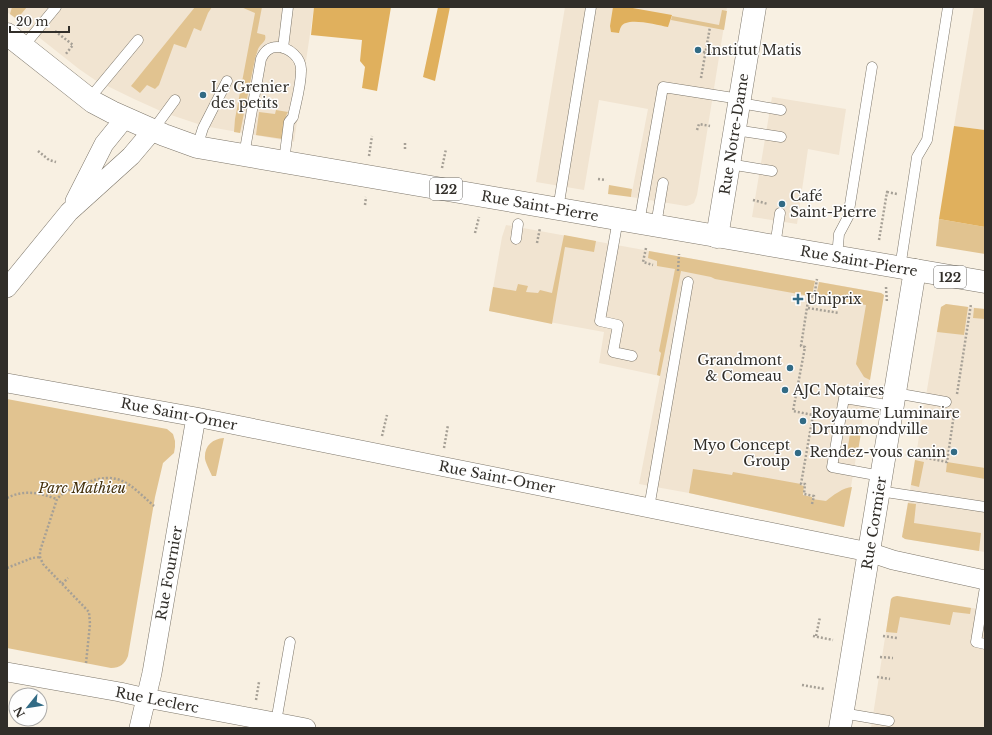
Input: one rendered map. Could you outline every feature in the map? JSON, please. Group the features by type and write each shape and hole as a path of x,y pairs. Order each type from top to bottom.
{"main road":[{"name":"Rue Notre-Dame","path":"717,236 755,7"},
{"name":"Rue Saint-Pierre","path":"15,40 89,99 125,118 197,147 985,282"},
{"name":"Rue Cormier","path":"841,720 894,400 908,269"}],"street":[{"path":"69,212 104,144 125,118"},
{"path":"7,288 69,212 131,156 153,130"},
{"name":"Rue Saint-Omer","path":"7,383 196,417 869,552 893,560 985,580"},
{"name":"Rue Fournier","path":"139,728 146,698 196,417"},
{"name":"Rue Leclerc","path":"7,672 306,728"}],"lane":[{"path":"15,40 56,7"},
{"path":"283,48 288,7"},
{"path":"558,209 591,7"},
{"path":"908,269 917,156 927,140 948,7"},
{"path":"89,99 138,40"},
{"path":"244,155 263,53 268,49 275,47 283,48 290,51 297,59 301,70 293,117 290,122 284,161"},
{"path":"837,257 839,234 848,217 872,67"},
{"path":"197,147 203,128 227,81"},
{"path":"632,356 613,352 618,325 600,321 638,222 663,87 781,110"},
{"path":"153,130 176,100"},
{"path":"735,130 781,137"},
{"path":"729,164 772,171"},
{"path":"638,222 663,183"},
{"path":"775,246 780,213"},
{"path":"516,239 518,224"},
{"path":"649,508 688,282"},
{"path":"946,402 844,398 832,467 880,484 985,507"},
{"path":"985,587 976,642 985,644"},
{"path":"276,722 290,642"},
{"path":"841,720 889,721"}],"path":[{"path":"701,77 704,52 710,27"},
{"path":"62,58 73,45 64,39"},
{"path":"704,52 722,55"},
{"path":"698,130 699,124 710,126"},
{"path":"369,156 372,136"},
{"path":"405,142 405,149"},
{"path":"442,168 446,149"},
{"path":"38,151 49,160 56,162"},
{"path":"598,179 606,180"},
{"path":"879,240 888,192"},
{"path":"364,205 366,195"},
{"path":"475,233 479,217"},
{"path":"537,243 540,228"},
{"path":"646,248 643,262 652,265"},
{"path":"812,504 814,496 804,494 805,484 801,484 813,414 793,411 805,347 801,346 808,301 810,296 814,297 817,279"},
{"path":"803,300 808,301"},
{"path":"966,338 971,304"},
{"path":"808,308 839,313"},
{"path":"793,381 798,382"},
{"path":"906,454 947,462 949,451"},
{"path":"86,663 90,624 89,612 43,564 40,558 40,551 57,500 62,494 90,481 113,478 121,479 128,483 154,506"},
{"path":"7,498 14,495 36,493 57,500"},
{"path":"7,568 32,558 40,558"},
{"path":"62,584 68,578"},
{"path":"820,617 815,636 834,640"},
{"path":"883,636 897,638"},
{"path":"880,657 893,658"},
{"path":"877,676 890,679"},
{"path":"255,703 259,682"},
{"path":"802,685 825,689"}],"shaded area":[{"path":"7,7 314,7 294,142 204,126 165,113 134,99 95,80 79,69 7,12"},
{"path":"314,7 391,7 377,91 362,88 365,67 360,61 362,40 311,35"},
{"path":"438,7 450,7 435,81 423,77"},
{"path":"565,7 727,7 697,195 694,203 686,206 631,197 648,109 599,100 584,190 536,182"},
{"path":"613,7 627,7 672,15 668,27 647,23 630,22 623,24 619,33 611,32 610,26"},
{"path":"974,7 985,7 985,130 954,126"},
{"path":"772,97 846,109 839,155 808,149 797,224 752,217"},
{"path":"954,126 985,130 985,227 939,219"},
{"path":"506,225 881,293 884,295 844,527 689,493 639,484 660,376 599,363 604,332 489,311 502,237"},
{"path":"946,304 985,309 985,552 905,539 902,537 941,307"},
{"path":"897,596 985,610 985,728 871,728 891,599"}],"green space":[{"path":"12,7 27,7 17,19 10,14"},
{"path":"195,7 212,7 201,31 194,28 186,48 174,44 159,85 155,89 147,85 140,93 131,86"},
{"path":"241,7 262,7 257,33 265,35 265,37 258,49 255,59 240,133 234,132 235,119 255,13"},
{"path":"722,10 727,11 724,30 671,20 672,16 719,25"},
{"path":"276,110 288,112 286,116 283,139 256,135 259,112 275,114"},
{"path":"609,185 632,189 631,197 608,194"},
{"path":"939,219 985,227 985,254 936,246"},
{"path":"564,235 596,241 594,252 565,247 552,324 489,311 493,287 516,291 518,284 528,286 526,292 538,293 540,290 552,293"},
{"path":"649,251 815,281 812,295 804,295 715,279 681,271 660,376 657,375 661,353 659,351 675,269 657,266 657,261 648,258"},
{"path":"819,282 881,293 884,295 870,380 864,377 856,364 866,305 816,297"},
{"path":"946,304 968,307 964,335 937,332 941,307"},
{"path":"974,308 985,309 985,319 973,318"},
{"name":"Parc Mathieu","path":"7,399 167,429 173,434 175,441 174,453 163,463 155,497 128,656 124,663 120,666 111,668 7,648"},
{"path":"855,426 862,427 857,457 847,452 851,428"},
{"path":"224,438 216,476 212,476 205,459 206,450 212,442"},
{"path":"915,460 924,462 919,487 911,485"},
{"path":"947,462 985,468 985,479 946,472"},
{"path":"693,469 732,475 733,472 801,484 800,485 804,486 803,495 812,497 812,499 826,501 842,490 852,487 844,527 689,493"},
{"path":"908,503 916,504 914,523 981,533 979,551 905,539 902,537"},
{"path":"897,596 971,608 970,614 953,612 950,625 900,617 897,633 886,632 891,599"}],"place":[{"name":"Institut Matis","path":"698,50"},
{"name":"Le Grenier des petits","path":"203,95"},
{"name":"Café Saint-Pierre","path":"782,204"},
{"name":"Uniprix","path":"798,299"},
{"name":"Grandmont & Comeau","path":"790,368"},
{"name":"AJC Notaires","path":"785,390"},
{"name":"Royaume Luminaire Drummondville","path":"803,421"},
{"name":"Rendez-vous canin","path":"954,452"},
{"name":"Myo Concept Group","path":"798,453"}]}
